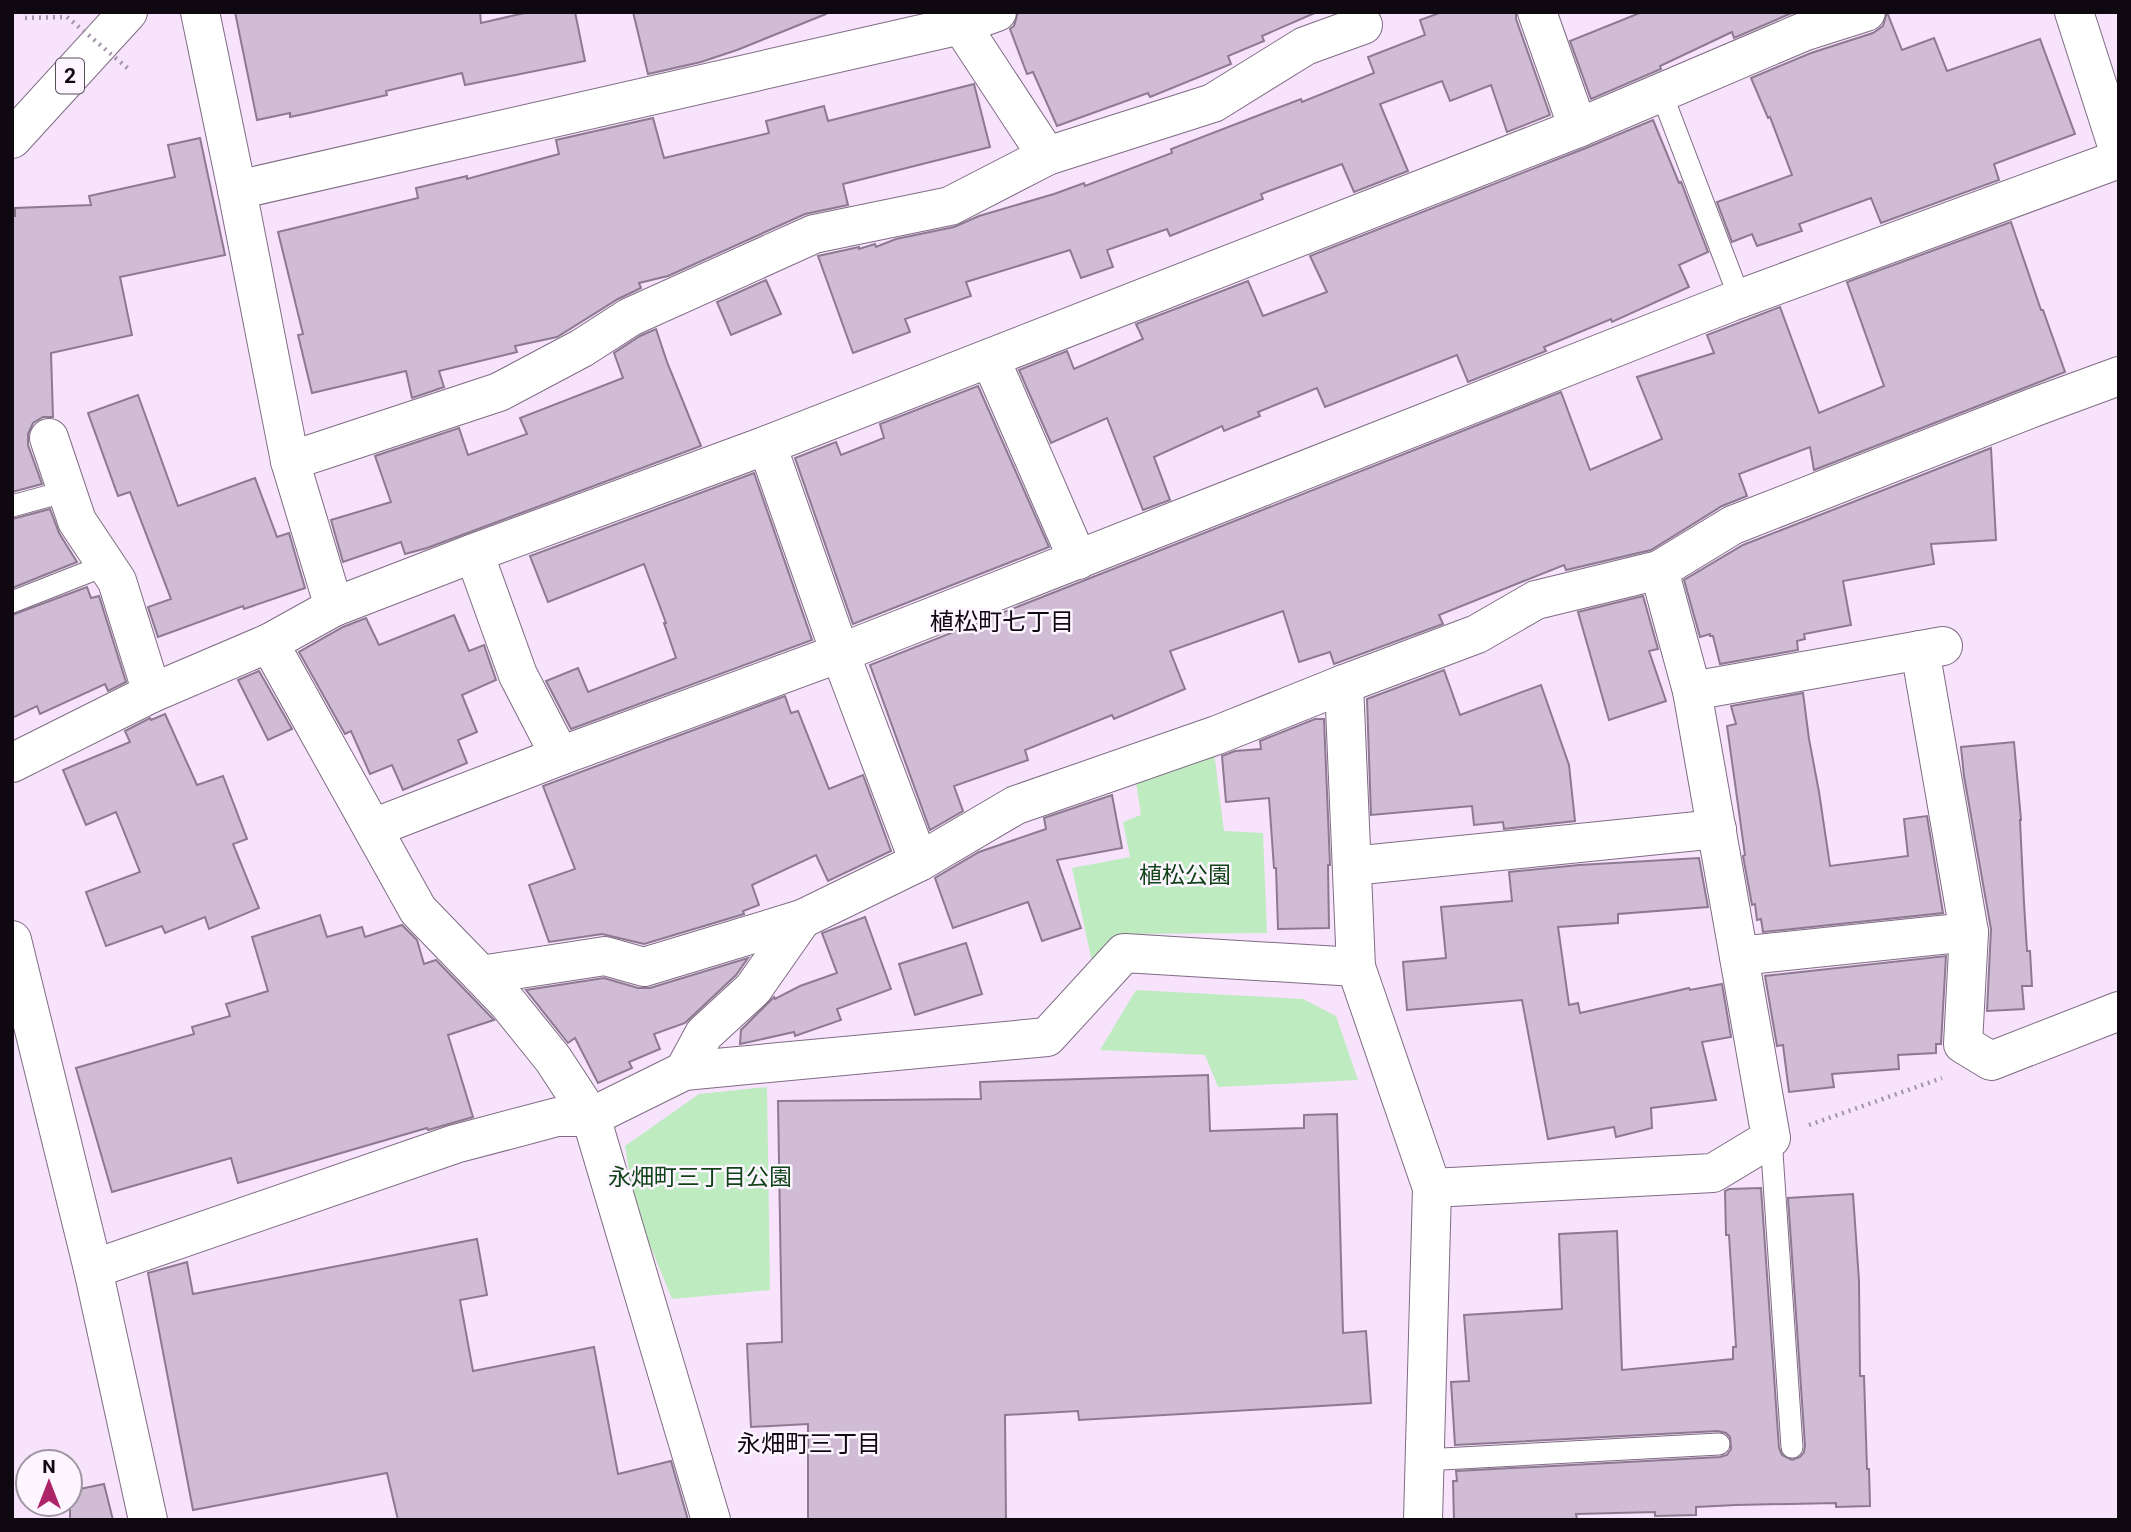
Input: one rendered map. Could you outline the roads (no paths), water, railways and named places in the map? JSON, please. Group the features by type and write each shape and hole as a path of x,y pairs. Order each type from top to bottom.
{"street":[{"name":"2","path":"12,139 128,12"},
{"path":"200,12 290,461 334,607"},
{"path":"237,190 998,12"},
{"path":"1537,12 1578,128"},
{"path":"12,763 152,693 269,643 334,607 474,552 767,444 1578,128 1661,92 1811,20 1866,12"},
{"path":"2074,12 2119,152"},
{"path":"959,19 1047,156"},
{"path":"290,461 499,391 582,348 630,317 814,234 950,206 1047,156 1213,103 1304,46 1363,25"},
{"path":"373,828 840,653 1740,299 2119,159"},
{"path":"990,358 1078,559"},
{"path":"481,975 605,956 644,967 802,919 919,862 1016,805 1217,735 1477,634 1536,600 1659,570 1733,525 2119,376"},
{"path":"49,438 77,521 117,581 152,693"},
{"path":"767,444 840,653 919,862"},
{"path":"474,552 518,675 560,756"},
{"path":"1432,1188 1713,1173 1772,1138 1692,691 1659,570"},
{"path":"269,643 418,910 508,1002 553,1059 591,1117 711,1520"},
{"path":"1692,691 1932,648 1969,932 1963,1044 1991,1061 2119,1011"},
{"path":"1344,684 1356,967 1432,1188 1423,1520"},
{"path":"1352,866 1717,829"},
{"path":"684,1071 704,1034 753,989 802,919"},
{"path":"1739,956 1969,932"},
{"path":"12,940 93,1269 148,1520"},
{"path":"93,1269 455,1144 557,1117 591,1117 684,1071 1047,1037 1124,953 1356,967"}],"lane":[{"path":"1661,92 1740,299"},
{"path":"12,506 67,491"},
{"path":"12,602 106,565"},
{"path":"1772,1138 1792,1447"},
{"path":"1424,1460 1719,1444"}],"district":[{"name":"植松町七丁目","path":"1002,622"},
{"name":"永畑町三丁目","path":"809,1444"}],"park label":[{"name":"植松公園","path":"1185,875"},
{"name":"永畑町三丁目公園","path":"700,1177"}]}
